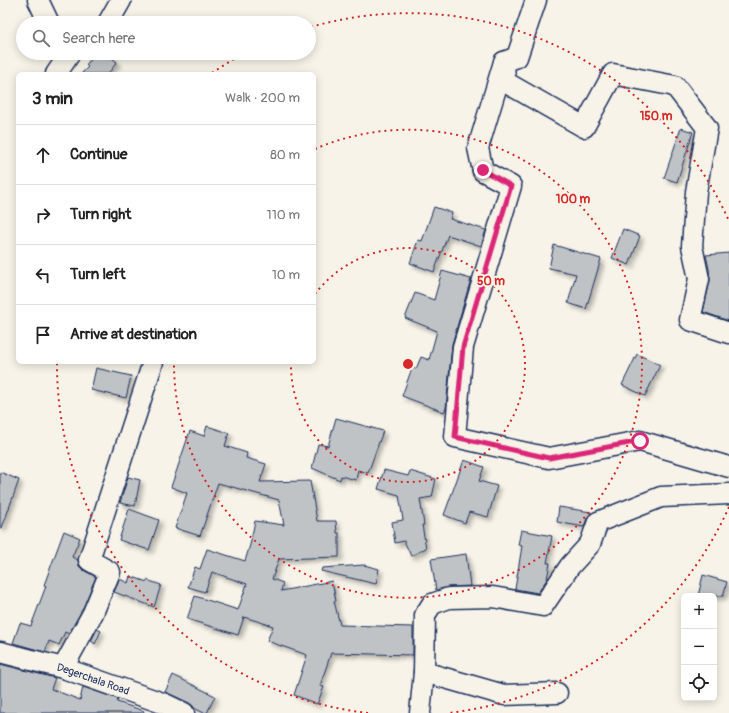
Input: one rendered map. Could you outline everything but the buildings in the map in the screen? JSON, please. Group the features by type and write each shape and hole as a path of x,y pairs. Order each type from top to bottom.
{"street":[{"path":"38,0 46,16"},
{"path":"112,16 120,0"},
{"path":"504,62 517,57 536,0"},
{"path":"57,72 66,60"},
{"path":"504,62 505,82 584,127 613,74 675,86 707,128 696,200 692,246 698,279 690,320 729,333"},
{"path":"504,62 478,148 483,170 511,186 463,347 455,437 549,458 640,441 729,467"},
{"path":"63,668 93,613 110,572 89,560 153,364"},
{"path":"420,713 424,672 425,615 432,604 449,598 493,597 542,606 570,566 590,544 598,522 661,497 729,494"},
{"name":"Degerchala Road","path":"0,652 63,668 165,704 184,713"},
{"path":"424,672 504,696 557,693"}],"route":[{"path":"483,170 511,186 463,347 455,437 549,458 640,441"}]}
